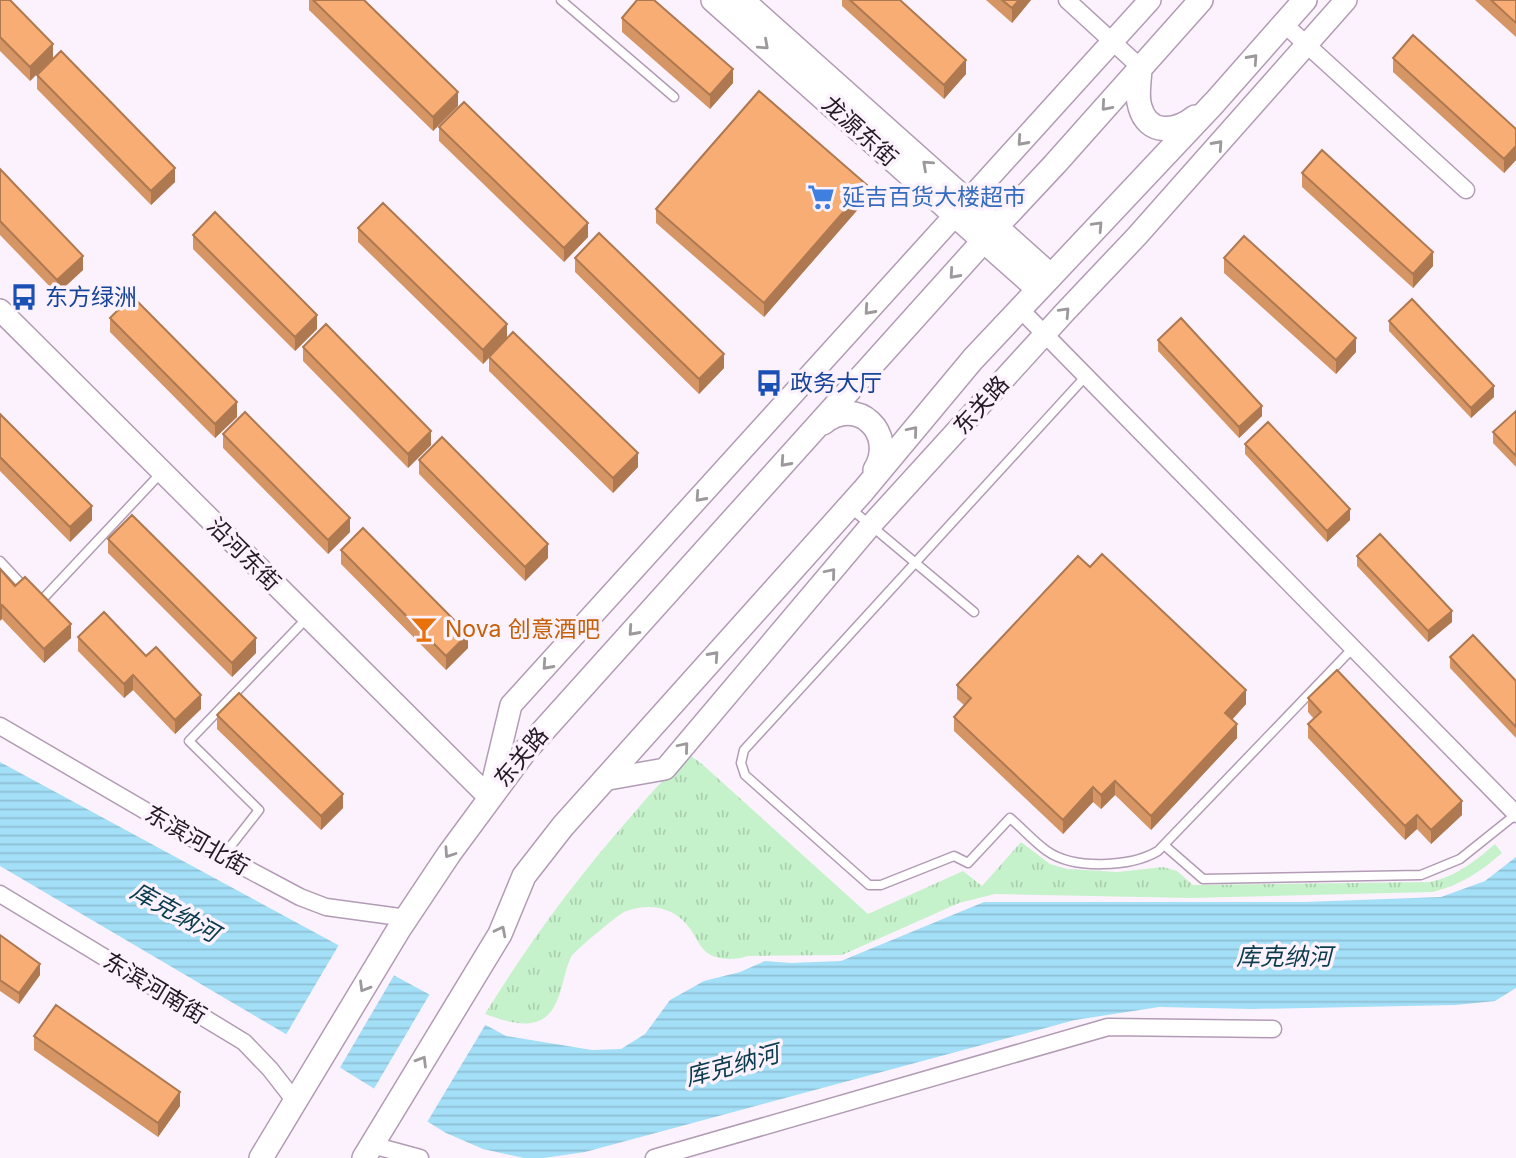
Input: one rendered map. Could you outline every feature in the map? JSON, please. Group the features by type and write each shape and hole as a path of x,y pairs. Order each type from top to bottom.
{"main road":[{"name":"龙源东街","path":"713,0 961,208"},
{"name":"龙源东街","path":"742,0 961,208 1045,283"},
{"name":"东关路","path":"261,1158 403,924 489,797 525,751 1200,0"},
{"name":"东关路","path":"368,1152 500,934 524,876 603,780 856,499 973,359 1215,102 1305,0"},
{"path":"1140,67 1140,108 1144,117 1159,127 1168,129 1185,125 1215,102"},
{"path":"813,431 838,414 849,413 869,421 876,429 883,450 880,461 856,499"}],"street":[{"path":"1067,0 1140,67"},
{"name":"东关路","path":"489,797 511,705 1150,0"},
{"name":"东关路","path":"603,780 665,769 871,525 1137,236 1346,0"},
{"path":"1284,24 1466,190"},
{"path":"1020,309 1516,814"},
{"name":"沿河东街","path":"0,310 489,797"},
{"name":"东滨河北街","path":"0,726 223,856 300,897 326,907 403,924"},
{"name":"东滨河南街","path":"0,894 244,1042 270,1069 299,1093"},
{"path":"654,1158 1108,1027 1273,1029"},
{"path":"368,1152 420,1158"}],"lane":[{"path":"561,0 674,97"},
{"path":"1086,376 744,750 741,763 745,775 869,885 874,886 954,856 968,863 1010,818 1047,851 1071,861 1128,862 1148,856 1164,845 1353,649"},
{"path":"0,561 39,603 162,472"},
{"path":"856,499 871,525 974,612"},
{"path":"223,856 259,810 189,741 308,617"},
{"path":"1164,845 1203,879 1422,875 1460,859 1516,814"}],"green space":[{"path":"691,756 868,914 963,871 982,886 1021,842 1050,864 1067,869 1118,872 1163,867 1177,871 1193,885 1430,882 1465,868 1495,844 1502,853 1470,877 1433,892 1190,898 995,894 959,903 842,955 721,958 706,952 685,922 677,916 661,909 643,907 624,912 571,957 556,1003 543,1019 525,1024 485,1014 552,914 588,867 657,787"}],"water":[{"name":"库克纳河","path":"0,762 506,1036 592,1050 621,1049 645,1034 670,1000 704,981 740,972 765,961 841,961 984,902 1304,902 1441,897 1485,881 1516,857 1516,988 1495,1001 1456,1005 1251,1009 1159,1007 1075,1020 585,1152 524,1158 483,1149 446,1133 284,1033 0,866"}],"pier":[{"path":"340,943 396,972 338,1071 284,1038"},
{"path":"431,992 487,1022 426,1124 372,1092"}],"building":[{"path":"0,0 10,0 53,44 30,67 0,37"},
{"path":"313,0 364,0 458,92 433,117"},
{"path":"637,0 654,0 733,69 710,95 622,18"},
{"path":"850,0 900,0 966,60 944,85"},
{"path":"1002,0 1019,0 1012,8"},
{"path":"1491,0 1516,0 1516,23"},
{"path":"1413,35 1516,129 1516,146 1504,159 1393,58"},
{"path":"61,51 175,168 151,191 37,75"},
{"path":"759,91 867,185 764,303 656,209"},
{"path":"464,102 588,223 564,248 439,127"},
{"path":"1322,150 1433,252 1413,274 1302,173"},
{"path":"0,169 83,256 57,280 0,221"},
{"path":"383,203 507,324 483,350 358,228"},
{"path":"215,212 317,315 295,337 193,235"},
{"path":"599,233 724,354 699,379 575,258"},
{"path":"1244,236 1356,338 1336,360 1224,258"},
{"path":"132,296 237,402 215,424 110,318"},
{"path":"1412,299 1494,386 1471,408 1389,321"},
{"path":"1181,318 1262,406 1239,427 1158,340"},
{"path":"326,324 431,431 408,454 303,347"},
{"path":"513,332 638,453 613,478 489,357"},
{"path":"1516,411 1516,456 1493,432"},
{"path":"245,412 350,518 328,540 223,434"},
{"path":"0,414 92,506 70,527 0,457"},
{"path":"1268,422 1350,509 1327,531 1245,444"},
{"path":"442,437 548,544 525,567 419,460"},
{"path":"132,515 256,638 232,663 108,539"},
{"path":"363,528 468,634 446,656 341,550"},
{"path":"1380,534 1452,611 1428,631 1357,556"},
{"path":"1102,554 1246,690 1225,713 1237,724 1151,816 1115,781 1101,795 1093,787 1063,820 954,717 971,698 957,685 1078,556 1090,567"},
{"path":"0,569 15,586 25,577 71,624 44,649 2,605 0,607"},
{"path":"104,612 146,656 156,647 201,695 175,720 133,675 124,684 78,637"},
{"path":"1473,635 1516,681 1516,727 1450,657"},
{"path":"1337,670 1462,801 1431,830 1417,815 1405,826 1308,724 1321,712 1308,698"},
{"path":"239,693 343,794 321,816 217,715"},
{"path":"0,935 40,964 19,993 0,980"},
{"path":"56,1005 180,1092 158,1123 34,1036"}],"place":[{"name":"延吉百货大楼超市","path":"821,197"},
{"name":"东方绿洲","path":"24,297"},
{"name":"政务大厅","path":"769,383"},
{"name":"Nova 创意酒吧","path":"424,629"}]}
